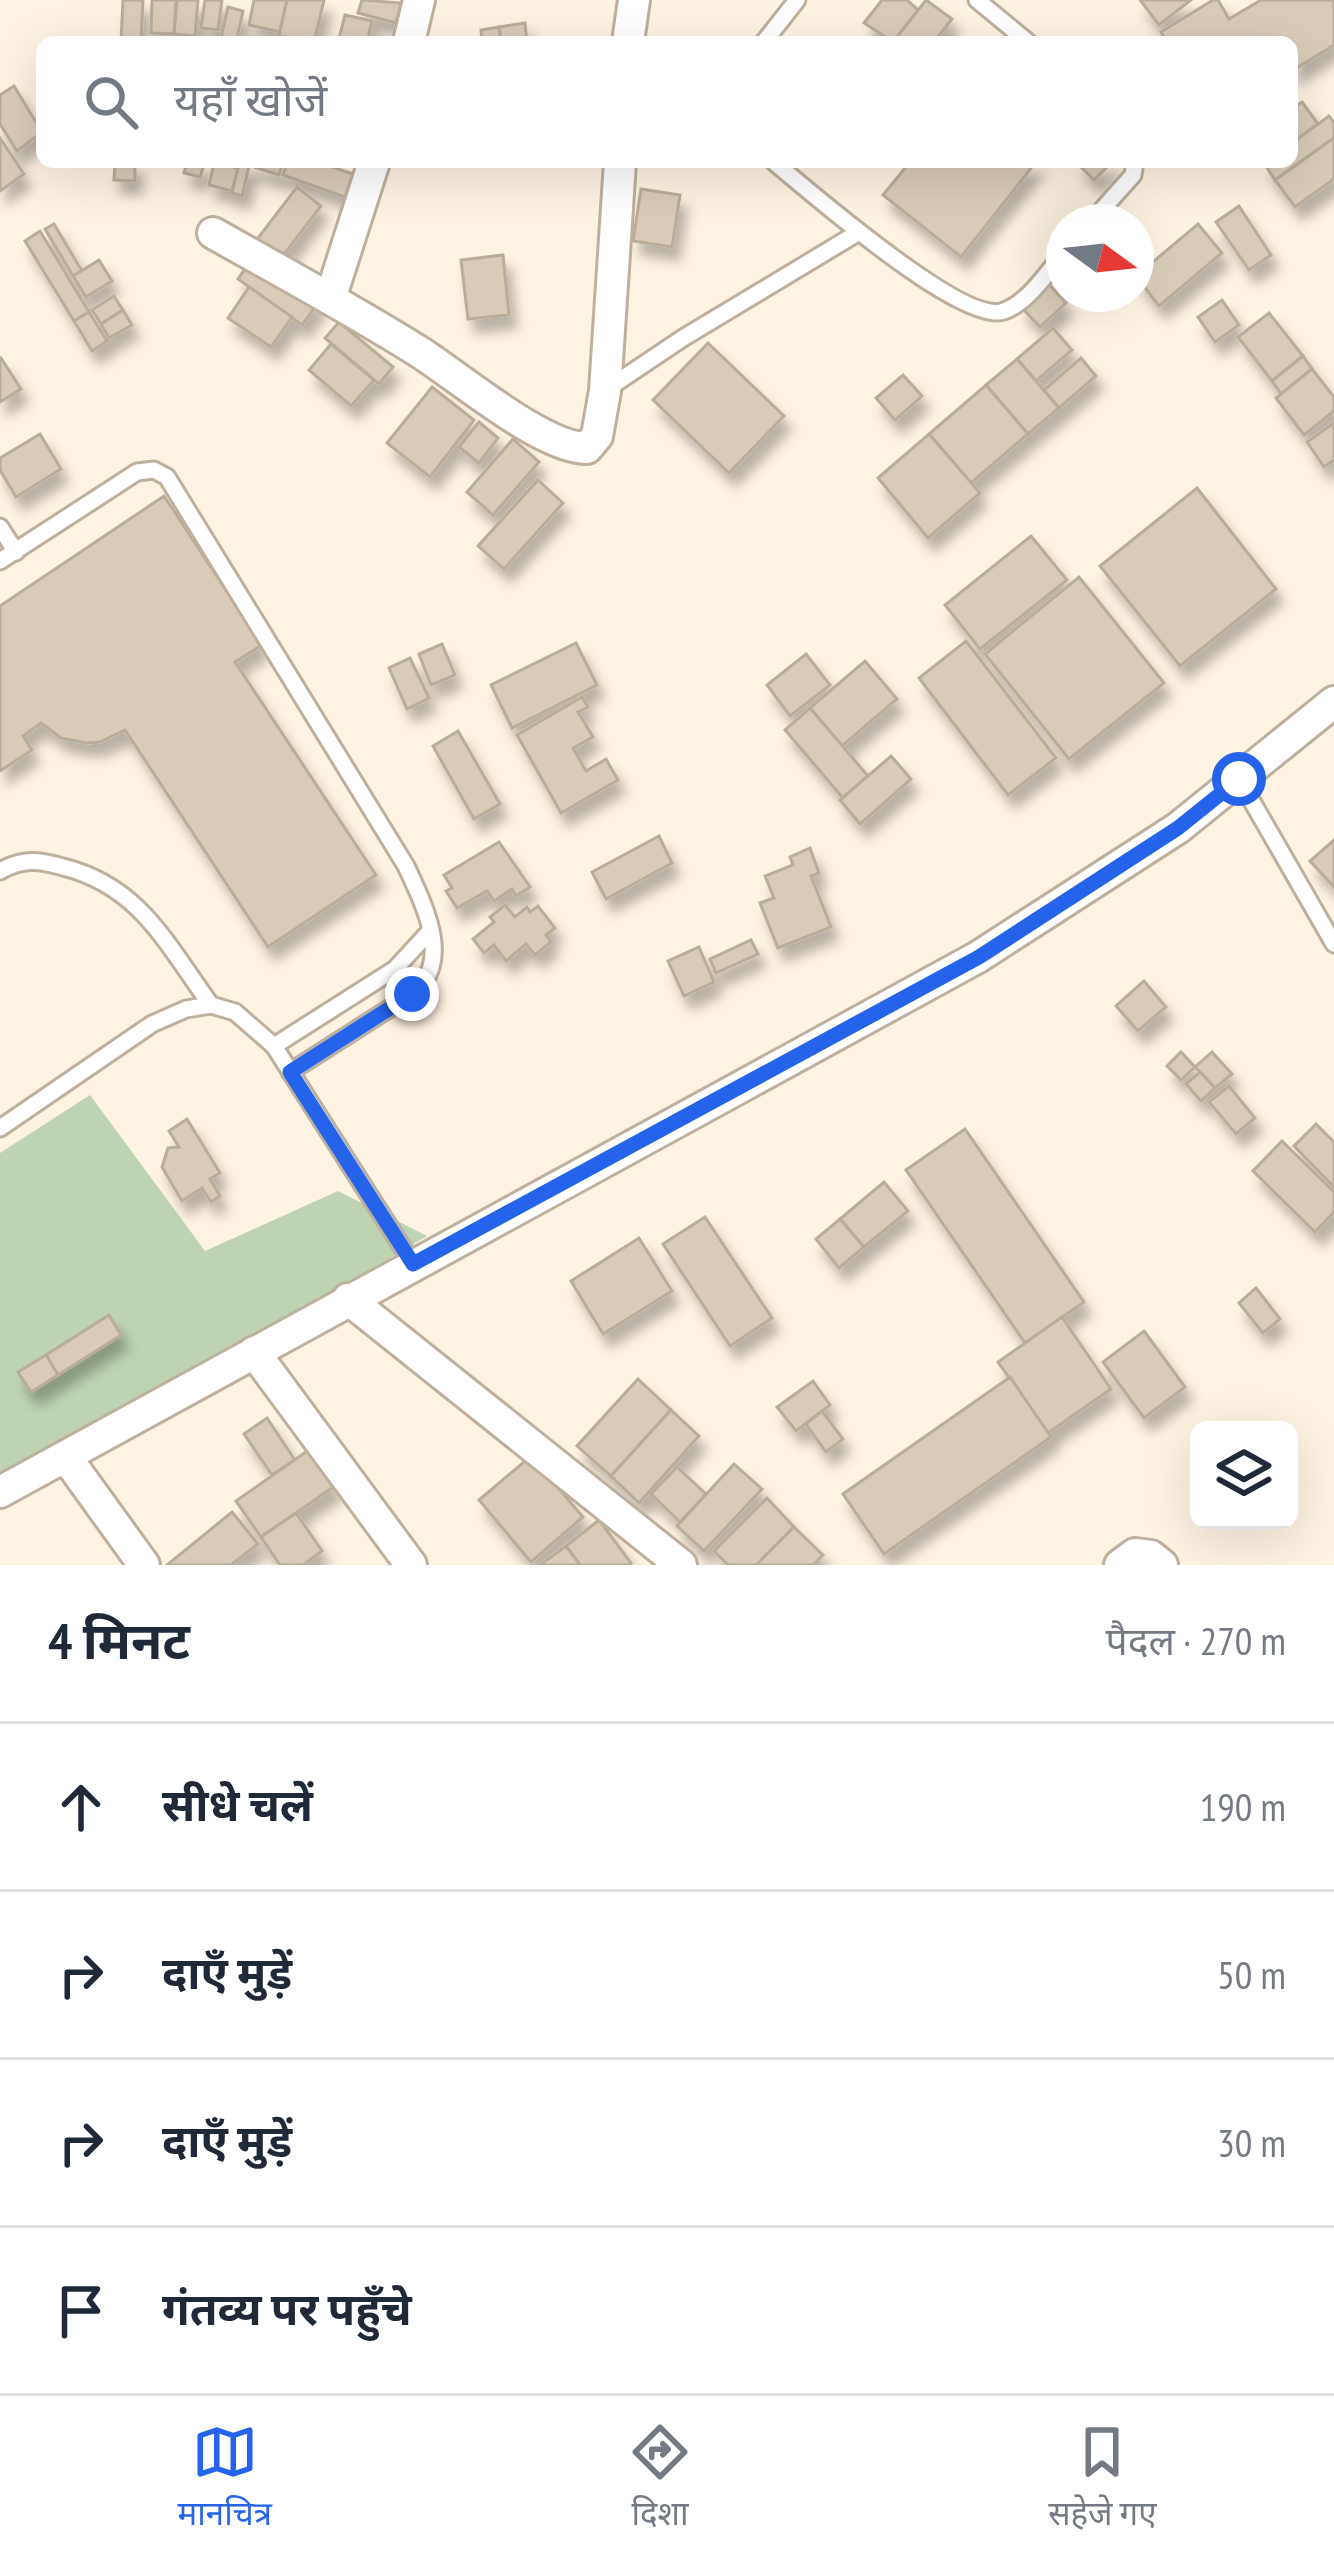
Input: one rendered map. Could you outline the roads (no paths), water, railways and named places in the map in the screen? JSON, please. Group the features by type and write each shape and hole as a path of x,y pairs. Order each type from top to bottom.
{"street":[{"path":"410,36 419,0"},
{"path":"628,36 629,1"},
{"path":"330,299 372,168"},
{"path":"213,233 422,354 542,434 571,448 587,448 597,436 604,391 620,168"},
{"path":"0,1492 979,957 1178,828 1334,702"},
{"path":"348,1299 681,1565"},
{"path":"254,1352 411,1565"},
{"path":"66,1456 144,1565"},
{"path":"1120,1565 1135,1554 1151,1556 1162,1565"}],"lane":[{"path":"769,36 797,0"},
{"path":"977,0 1021,36"},
{"path":"781,168 859,232 982,313 1002,313 1021,302 1046,274"},
{"path":"1107,204 1135,168"},
{"path":"604,391 859,232"},
{"path":"0,561 137,472 154,470 167,477 406,866 423,904 436,955 424,985 290,1072"},
{"path":"0,527 16,552"},
{"path":"1239,779 1334,944"},
{"path":"0,871 16,862 37,860 94,874 120,890 139,908 211,1005"},
{"path":"274,1046 395,969 429,932"},
{"path":"3,1118 152,1024 211,1005 236,1012 274,1046 413,1264"}]}
